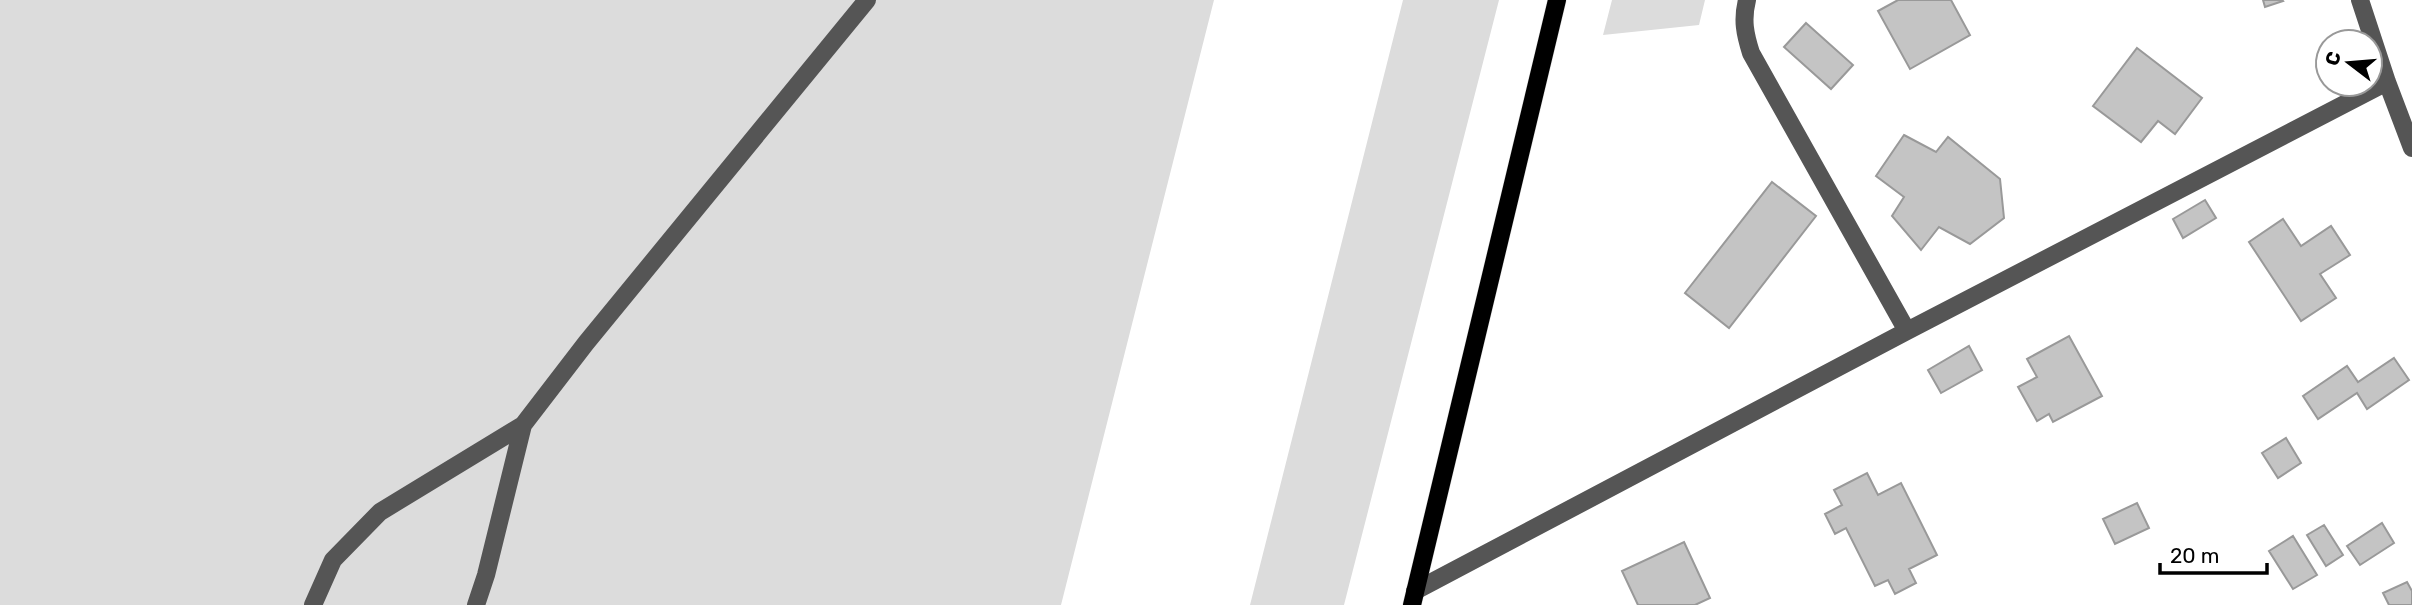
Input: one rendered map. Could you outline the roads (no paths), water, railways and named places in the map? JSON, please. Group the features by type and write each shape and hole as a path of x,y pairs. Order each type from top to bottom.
{"main road":[{"path":"1413,598 1557,0"}],"street":[{"path":"313,605 333,560 380,512 523,425 595,332 867,0"},
{"path":"1747,0 1743,16 1751,52 1907,331"},
{"path":"2360,0 2412,148"},
{"path":"1413,598 1907,331 2387,82"},
{"path":"476,605 523,425"}]}
